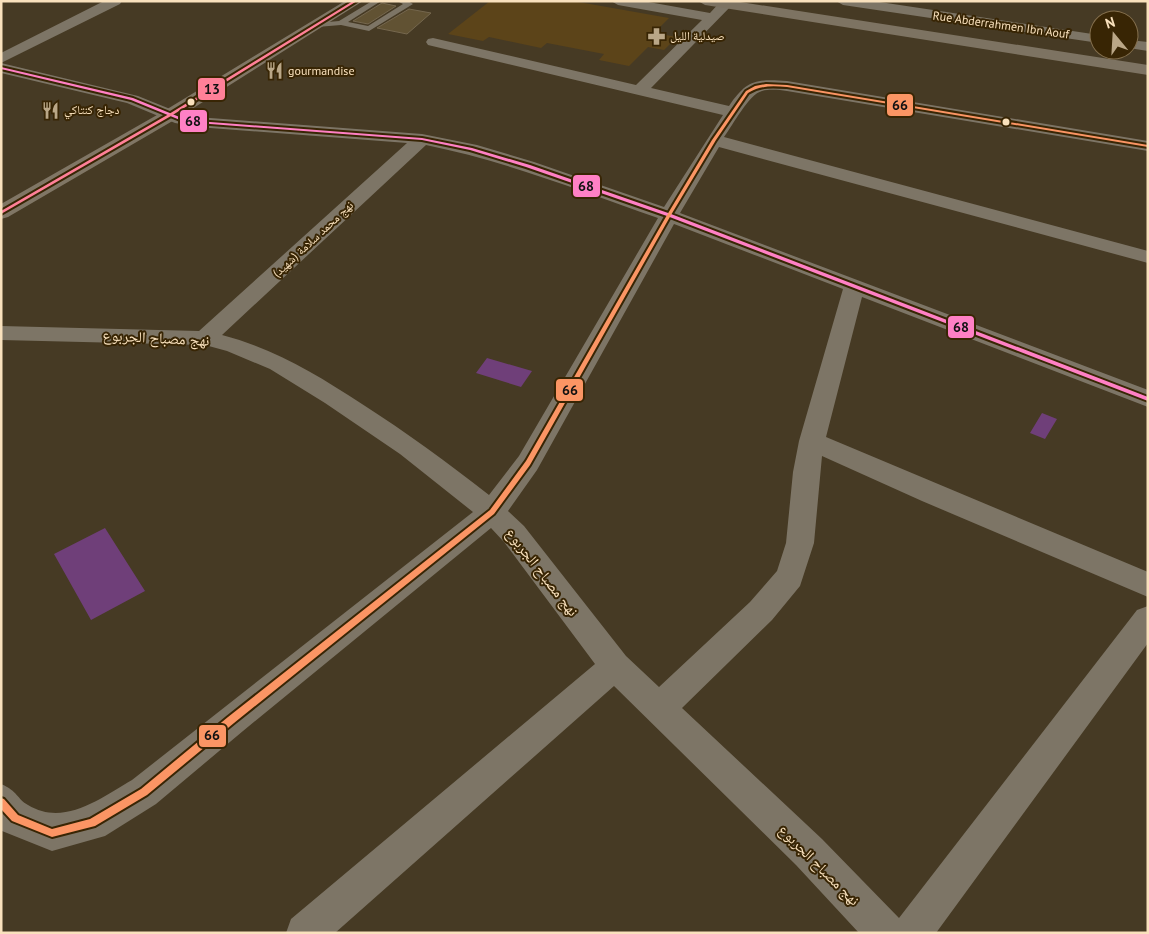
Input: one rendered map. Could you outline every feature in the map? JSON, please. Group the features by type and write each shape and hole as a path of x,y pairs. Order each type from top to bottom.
{"highway":[{"path":"706,1 1148,70"},
{"path":"774,1 1089,48"}],"main road":[{"path":"144,111 336,1"},
{"path":"1,213 170,115 356,1"}],"street":[{"path":"1,59 114,1"},
{"path":"618,1 713,18"},
{"name":"Rue Abderrahmen Ibn Aouf","path":"843,1 1089,38"},
{"path":"640,90 726,4"},
{"path":"433,42 733,112"},
{"path":"1,68 144,111 197,122 422,139 471,149 528,166 669,215 854,288 1148,399"},
{"path":"1,802 15,818 52,833 92,824 144,792 231,720 492,512 528,463 669,215 714,140 747,92 754,88 773,85 787,86 1148,146"},
{"name":"نهج محمد سلامة (شهيد)","path":"205,338 422,139"},
{"path":"714,140 1148,257"},
{"path":"660,708 761,612 790,577 800,544 806,472 812,441 854,288"},
{"name":"نهج مصباح الجربوع","path":"1,333 205,338 235,346 286,368 334,397 409,447 492,512 514,534 615,666 660,708 726,775 809,852 886,933"},
{"path":"812,441 1148,585"},
{"path":"912,933 1148,619"},
{"path":"305,933 615,666"}],"lane":[{"path":"341,24 378,1"},
{"path":"317,25 341,24 369,29 409,4 400,1"}],"shaded area":[{"path":"490,1 573,1 669,18 654,33 677,37 664,50 648,47 629,66 599,60 604,54 547,43 541,48 489,37 483,41 448,34"},
{"path":"487,358 532,371 521,387 476,373"},
{"path":"1042,413 1057,419 1045,439 1030,433"},
{"path":"105,528 145,591 91,620 54,554"}],"building":[{"path":"382,3 396,6 368,24 353,21"},
{"path":"409,9 431,13 407,34 377,28"}],"transit line":[{"name":"13","path":"1,213 170,115 356,1"},
{"name":"68","path":"1,68 132,99 181,119 197,122 422,139 471,149 528,166 669,215 1148,399"},
{"name":"66","path":"1,802 15,818 52,833 92,823 144,792 231,720 492,512 528,463 669,215 714,140 747,92 752,89 766,85 787,86 1148,146"}],"place":[{"name":"صيدلية الليل","path":"656,36"},
{"name":"gourmandise","path":"274,71"},
{"name":"دجاج كنتاكي","path":"50,110"}]}
